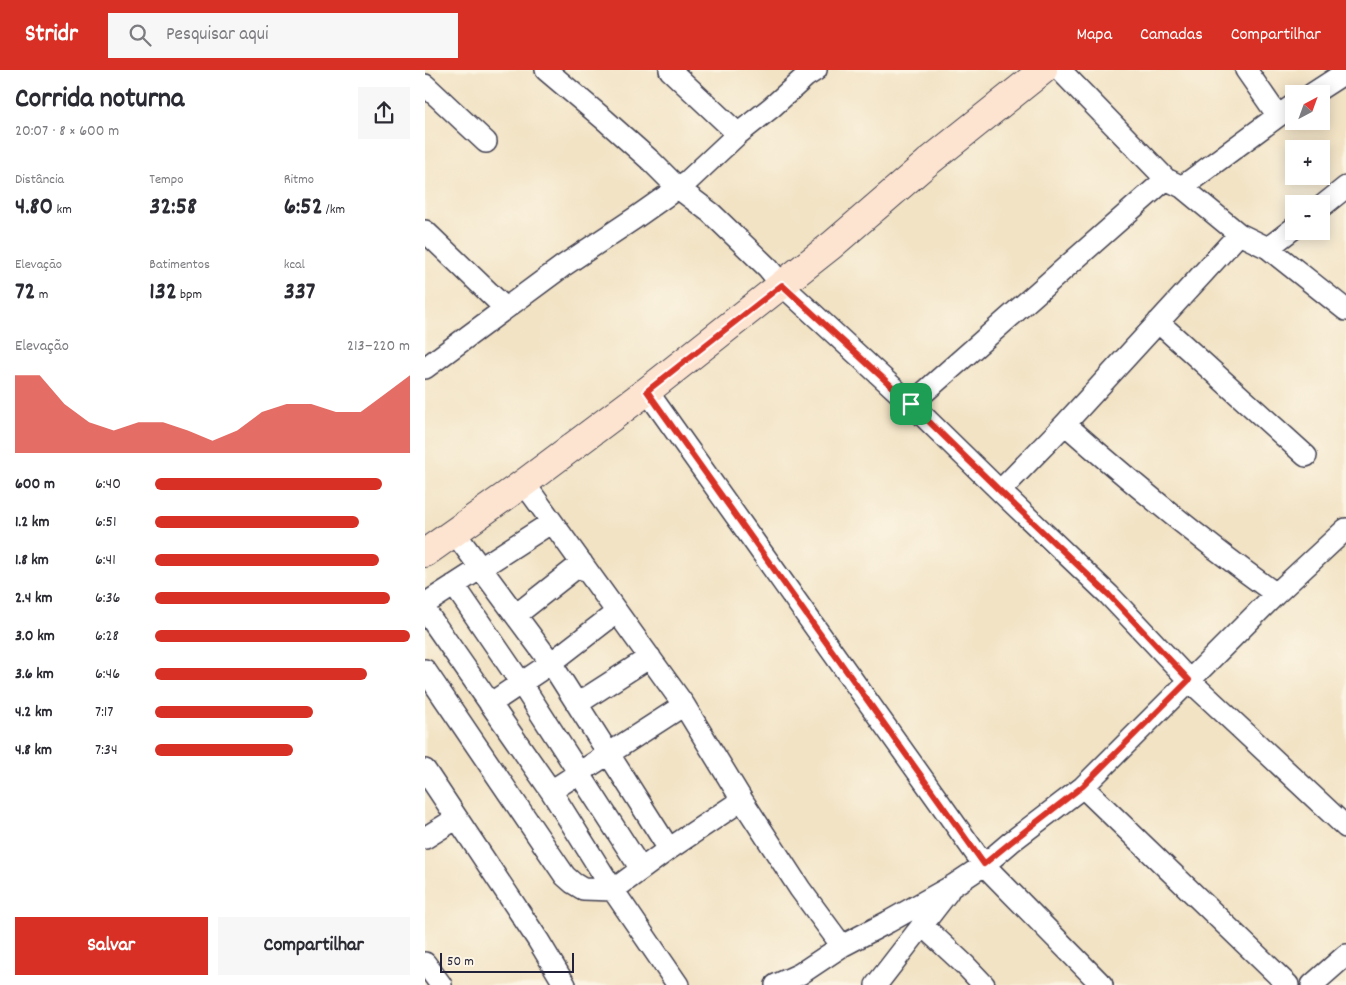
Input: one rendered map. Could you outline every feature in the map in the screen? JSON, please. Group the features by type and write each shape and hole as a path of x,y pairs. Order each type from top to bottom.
{"street":[{"path":"546,70 651,161 678,188 711,213 768,268 782,285 911,404 1109,595 1189,680 1346,827"},
{"path":"670,70 738,134"},
{"path":"425,553 524,483 647,391 832,245 927,163 1043,70"},
{"path":"1060,70 1174,183 1239,234 1268,248 1346,310"},
{"path":"1246,70 1285,110"},
{"path":"428,361 689,180 738,134 772,107 807,72"},
{"path":"1326,85 1346,72"},
{"path":"425,85 486,142"},
{"path":"911,404 1174,183 1285,112"},
{"path":"1330,199 1346,187"},
{"path":"425,232 505,308"},
{"path":"1000,491 1065,424 1239,234"},
{"path":"1268,248 1285,235"},
{"path":"1158,322 1306,456"},
{"path":"647,391 984,864 1102,985"},
{"path":"1065,424 1126,478 1197,535 1276,594"},
{"path":"524,483 684,706 800,890 842,946"},
{"path":"425,604 552,522"},
{"path":"454,532 551,663 669,849"},
{"path":"776,985 800,974 842,946 954,885 984,864 1083,786 1276,594 1341,542"},
{"path":"516,616 582,562"},
{"path":"455,585 521,683 641,869"},
{"path":"425,610 551,791 613,890 678,985"},
{"path":"490,704 551,663 617,612"},
{"path":"577,704 649,657"},
{"path":"425,670 565,876 583,888 613,890 669,849 742,800"},
{"path":"551,791 684,706"},
{"path":"425,770 539,940 565,985"},
{"path":"1083,786 1289,985"},
{"path":"425,838 457,818"},
{"path":"876,985 954,885"},
{"path":"922,925 965,964 984,985"},
{"path":"1312,985 1346,955"},
{"path":"425,963 441,985"}],"route":[{"path":"782,285 911,404 1109,595 1189,680 1083,786 984,864 647,391 782,285"}]}
